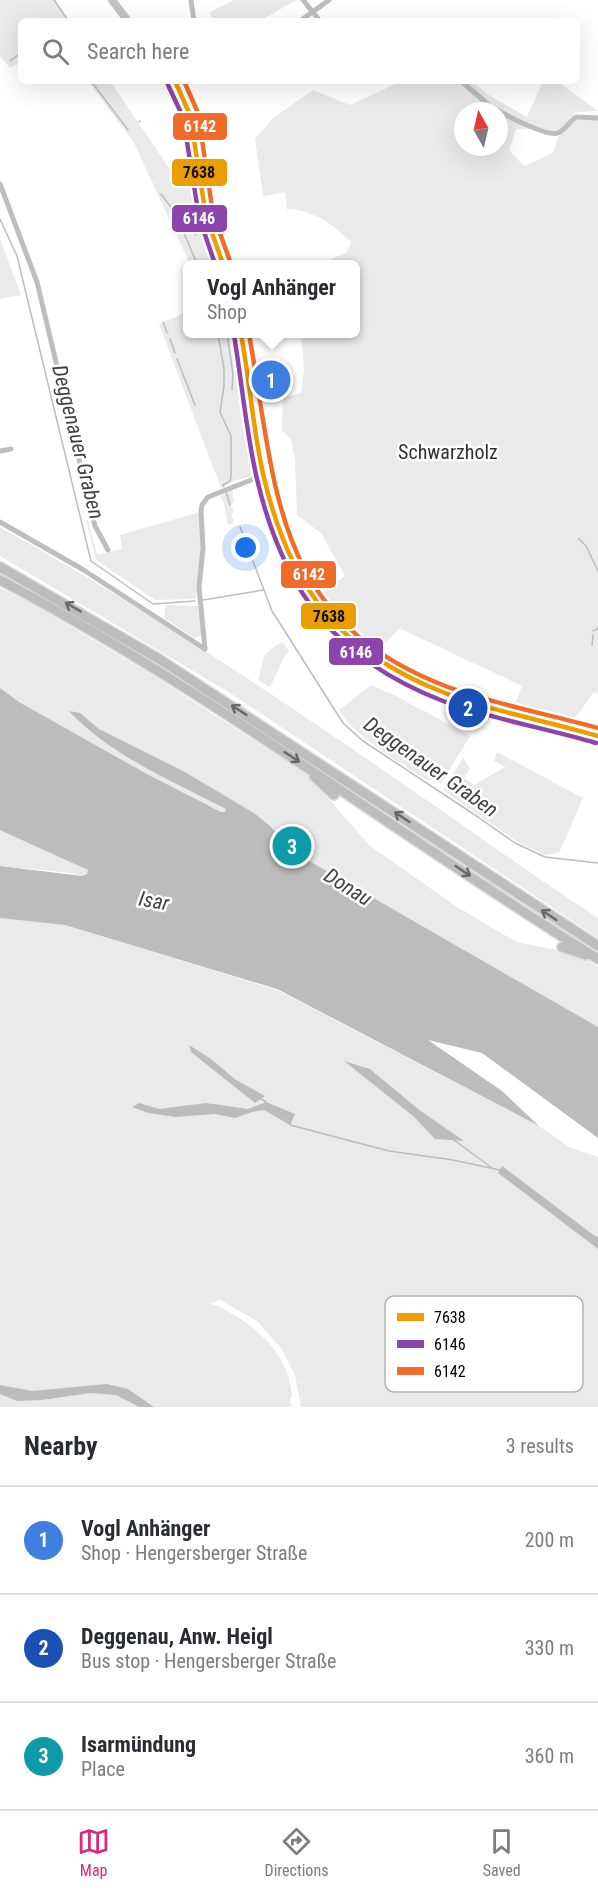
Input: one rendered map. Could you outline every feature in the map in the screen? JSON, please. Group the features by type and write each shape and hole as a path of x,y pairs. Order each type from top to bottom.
{"highway":[{"path":"0,567 159,658 598,946"},
{"path":"0,580 43,602 154,668 596,958"},
{"path":"310,769 314,778 334,795"},
{"path":"562,947 596,958"}],"main road":[{"path":"112,0 126,18"},
{"path":"179,84 193,118 206,216 222,260"},
{"path":"242,338 264,476 280,534 303,583 321,612 365,652 406,677 444,693 598,736"}],"street":[{"path":"191,0 194,18"},
{"path":"303,0 317,18"},
{"path":"305,18 329,0"},
{"path":"464,84 485,102"},
{"path":"508,116 554,134 560,133 576,117 598,118"},
{"path":"0,184 37,282 95,526 108,550"},
{"path":"0,451 11,449"},
{"path":"0,522 82,569 205,649 199,587 203,548 202,505 208,497 264,476"}],"green space":[{"path":"0,0 56,0 68,18 18,18 18,64 10,68 0,56"},
{"path":"234,0 297,0 264,18 212,18 210,12"},
{"path":"90,84 112,84 182,187 196,179 197,207 208,236 212,260 188,260 134,143"},
{"name":"Schwarzholz","path":"396,84 475,84 501,102 454,102 454,156 508,156 508,106 527,117 542,84 561,84 598,111 576,112 560,131 554,132 541,128 516,129 509,150 524,166 553,153 559,135 576,120 598,120 598,694 594,692 569,727 514,707 522,686 399,628 380,650 337,619 300,566 286,533 269,474 301,564 321,593 345,576 321,533 297,515 295,459 291,440 282,430 283,398 301,393 304,370 301,338 360,338 360,260 330,260 347,252 351,242 322,219 305,212 287,209 285,192 263,196 255,139 272,119 313,90 350,105"},
{"path":"0,239 21,295 0,299"},
{"path":"183,314 183,338 230,338 258,475 236,480 221,488 159,324"},
{"path":"232,490 234,501 231,506 234,511 231,516 234,520 228,525 224,503 220,496"},
{"path":"200,512 202,534 196,599 155,600 96,560 86,520 88,520 97,555 122,549 120,535"},
{"path":"0,527 201,648 396,779 598,918 598,938 230,693 0,556"},
{"path":"0,588 36,606 149,673 308,775 369,845 454,905 516,942 577,954 598,967 598,1027 292,851 281,837 254,813 185,772 99,729 79,713 70,711 85,726 122,754 226,809 225,812 147,774 19,702 0,688"},
{"path":"166,605 198,606 201,636 194,638 164,618"},
{"path":"282,642 289,650 270,687 258,680 263,661 269,650"},
{"path":"371,685 470,736 441,784 434,780 427,780 379,749 346,720 339,710"},
{"path":"497,752 583,798 559,853 545,855 516,841 443,790 463,758 470,768 464,778 474,785 505,767 494,761"},
{"path":"0,830 83,866 88,870 88,874 82,876 0,866"},
{"path":"0,918 65,925 277,990 539,1126 569,1147 598,1157 598,1237 592,1234 585,1239 598,1249 598,1407 301,1407 295,1375 282,1349 257,1321 220,1300 209,1303 244,1321 274,1350 289,1378 291,1407 0,1407"}],"water":[{"path":"0,688 19,702 147,774 225,812 226,809 122,754 103,741 69,711 80,713 99,729 185,772 254,813 270,826 292,851 598,1027 598,1138 482,1053 428,1040 502,1091 539,1126 277,989 65,925 0,918 0,866 82,876 87,874 88,870 0,830"},
{"path":"189,1045 211,1059 236,1080 265,1096 255,1103 191,1052"},
{"path":"344,1061 370,1069 418,1109 464,1141 435,1139 413,1116"},
{"path":"266,1102 295,1114 290,1125 264,1110 235,1118 215,1114 176,1117 148,1113 132,1107 139,1103 159,1109 206,1103 248,1109"},
{"path":"502,1166 598,1237 598,1249 498,1173"},
{"path":"107,1384 128,1389 154,1407 139,1407 116,1395 90,1393 17,1401 0,1394 0,1385 32,1391"}],"waterway":[{"path":"54,0 66,18"},
{"path":"10,61 18,55"},
{"path":"93,84 128,130"},
{"path":"161,194 176,214 195,260"},
{"name":"Deggenauer Graben","path":"0,219 17,256 91,561 153,604 195,601"},
{"path":"163,322 167,333"},
{"path":"219,338 224,369 220,412 231,436 231,477 230,481 223,485 224,487"},
{"path":"228,338 233,374 232,390"},
{"path":"170,339 175,353"},
{"path":"177,359 195,405"},
{"path":"226,492 230,505"},
{"name":"Deggenauer Graben","path":"240,527 272,611 343,723 363,741 515,843 545,857 598,863"},
{"path":"579,539 586,546 598,571"},
{"name":"Deggenauer Graben","path":"203,600 263,590"},
{"path":"593,631 598,627"},
{"path":"592,645 593,635"},
{"path":"261,1099 266,1102"},
{"path":"290,1125 389,1151 453,1160 500,1170"},
{"path":"454,1140 492,1168"}],"transit line":[{"name":"7638","path":"176,84 190,115 206,216 222,260"},
{"name":"6142","path":"185,84 198,113 213,214 230,260"},
{"name":"6146","path":"168,85 183,117 199,217 214,260"},
{"name":"6146","path":"234,338 253,461 268,519 282,555 299,587 319,616 343,642 372,664 405,684 462,707 596,743"},
{"name":"7638","path":"242,338 260,460 275,517 288,552 304,583 324,611 348,636 375,657 408,676 445,693 482,706 598,736"},
{"name":"6142","path":"250,338 267,446 278,497 293,545 316,588 347,626 390,659 448,687 598,728"}],"place":[{"name":"Vogl Anhänger","path":"271,380"},
{"name":"Deggenau, Anw. Heigl","path":"468,708"},
{"name":"Isarmündung","path":"292,846"}],"water label":[{"name":"Donau","path":"348,887"},
{"name":"Isar","path":"154,901"}]}
